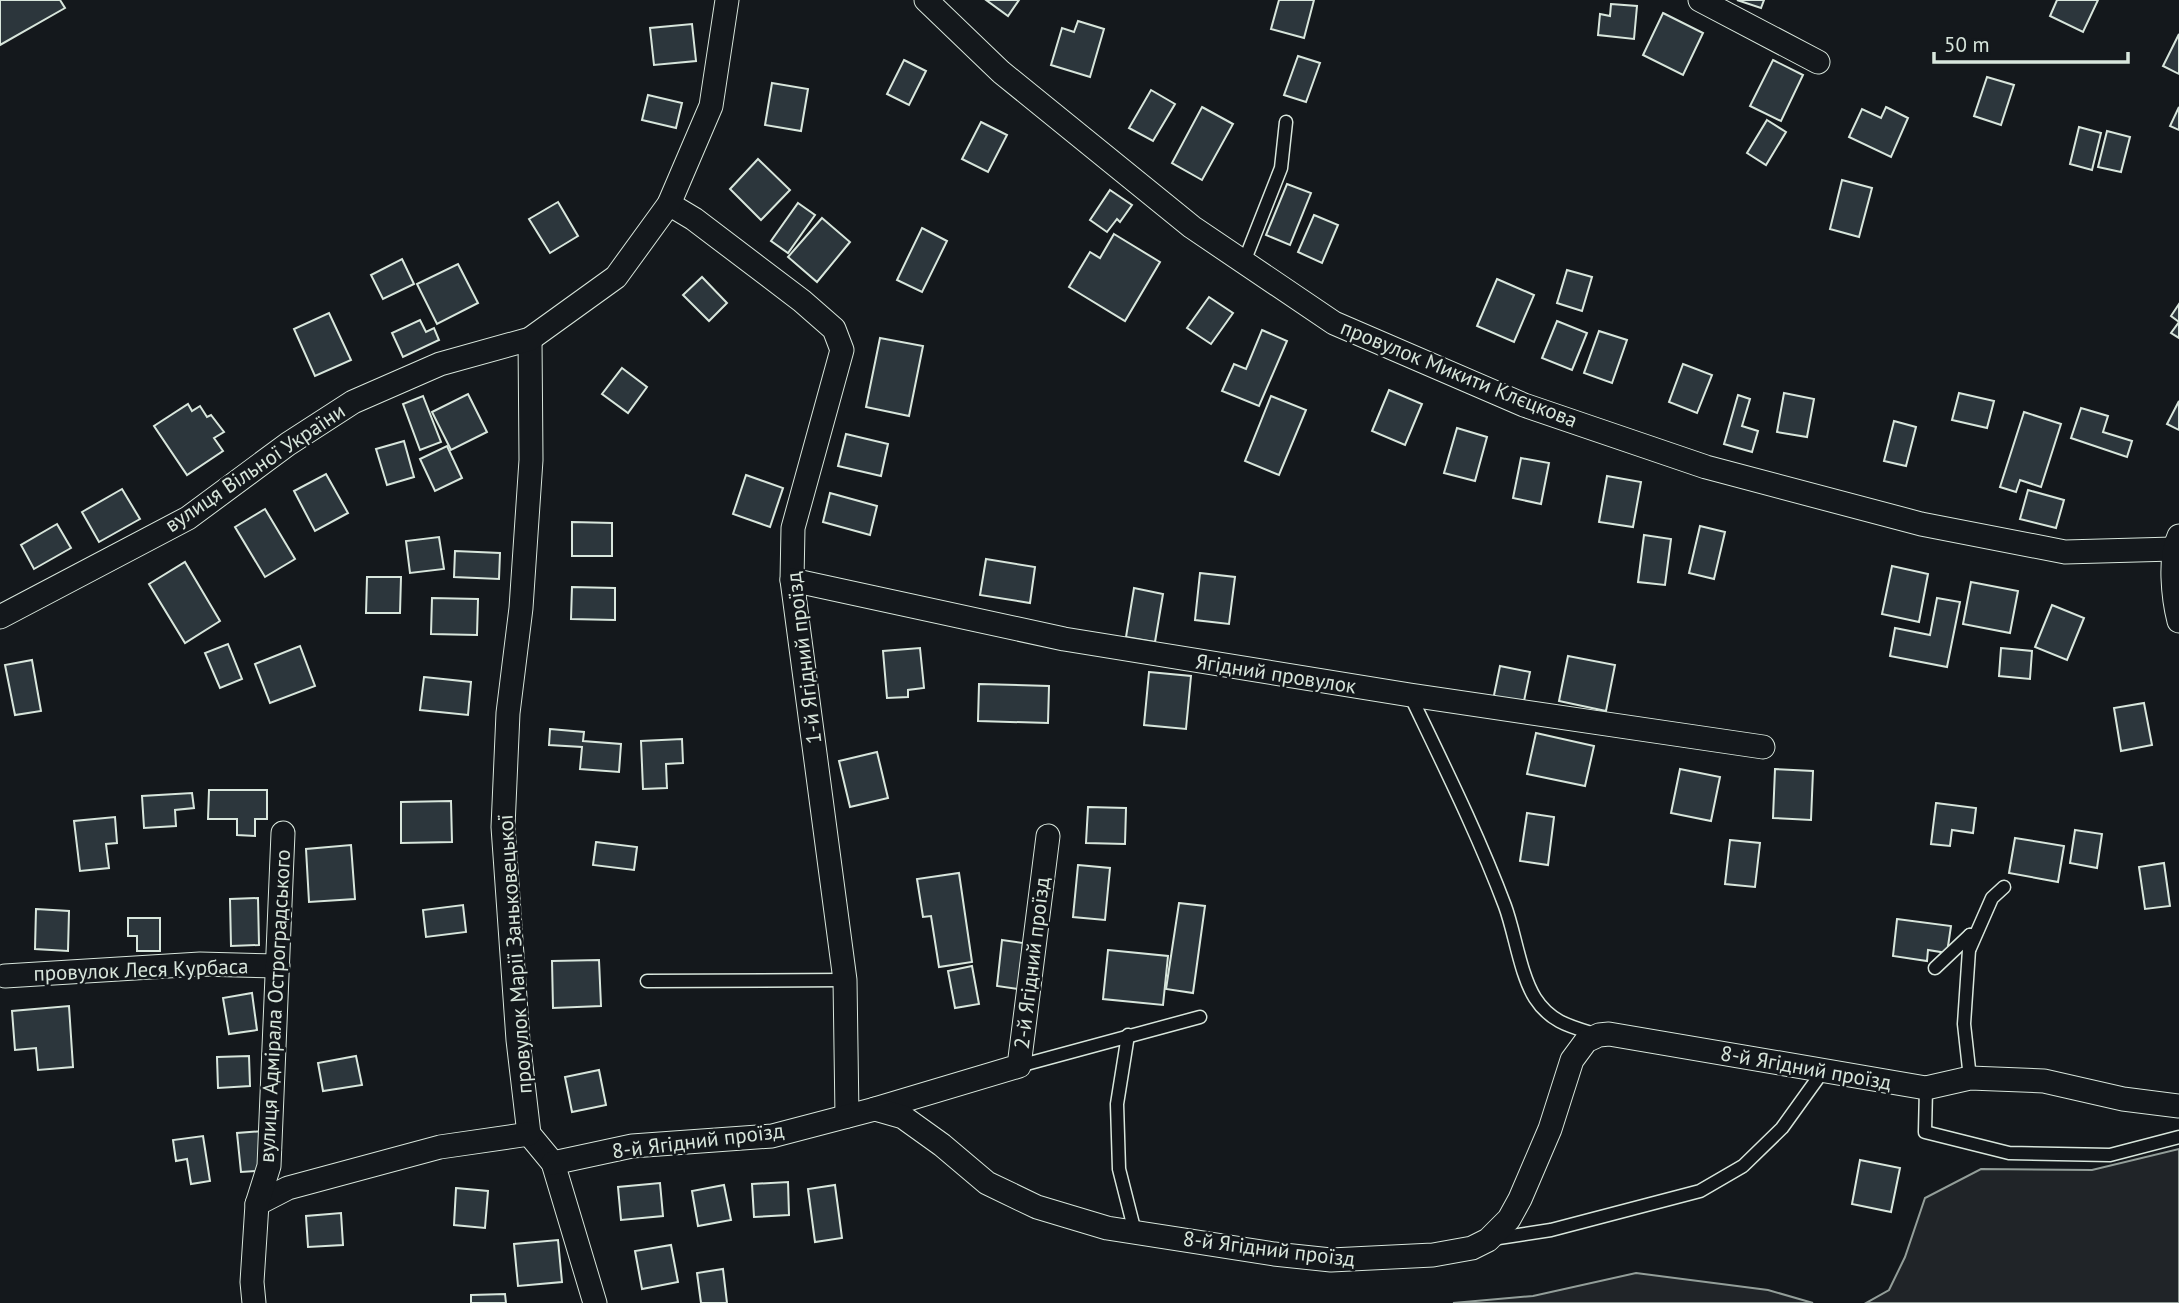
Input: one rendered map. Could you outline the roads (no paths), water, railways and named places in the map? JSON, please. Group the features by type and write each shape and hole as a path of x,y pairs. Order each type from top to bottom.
{"street":[{"name":"вулиця Вільної України","path":"0,617 188,518 288,444 353,402 439,364 530,339 616,277 668,204 711,106 727,0"},
{"name":"провулок Микити Клєцкова","path":"926,0 1001,72 1192,227 1334,323 1347,329 1524,405 1706,467 1921,524 2065,552 2176,542"},
{"path":"1700,0 1818,62"},
{"name":"1-й Ягідний проїзд","path":"668,204 694,219 802,301 834,329 842,350 793,528 792,580 845,980 847,1116"},
{"name":"провулок Марії Заньковецької","path":"529,1134 518,1040 503,827 508,713 521,608 531,460 530,339"},
{"path":"2176,542 2176,607 2179,621"},
{"name":"Ягідний провулок","path":"792,580 1064,639 1410,695 1763,747"},
{"name":"вулиця Адмірала Остроградського","path":"254,1303 252,1282 257,1204 270,1166 283,833"},
{"name":"2-й Ягідний проїзд","path":"875,1109 1019,1066 1048,836"},
{"name":"провулок Леся Курбаса","path":"5,976 200,964 278,967"},
{"name":"8-й Ягідний проїзд","path":"553,1163 632,1146 772,1136 875,1109 902,1117 942,1145 987,1183 1037,1207 1107,1228 1331,1260 1433,1255 1472,1248 1488,1240 1509,1219 1520,1199 1550,1129 1572,1060 1586,1041 1599,1035 1609,1034 1926,1088 1970,1078 2044,1081 2123,1100 2179,1106"},
{"path":"257,1204 288,1188 440,1147 529,1134 553,1163 595,1303"}],"lane":[{"path":"1244,262 1281,168 1286,122"},
{"path":"1410,695 1506,907 1535,998 1552,1018 1599,1035"},
{"path":"1970,936 1970,948 1992,898 2004,887"},
{"path":"1935,968 1970,936"},
{"path":"1970,936 1964,1024 1970,1078"},
{"path":"647,981 845,980"},
{"path":"1019,1066 1200,1017"},
{"path":"1128,1035 1117,1104 1118,1143 1119,1170 1135,1232"},
{"path":"1488,1240 1551,1230 1699,1191 1743,1166 1782,1128 1824,1071"},
{"path":"1926,1088 1925,1132 2008,1153 2110,1155 2179,1137"}]}
